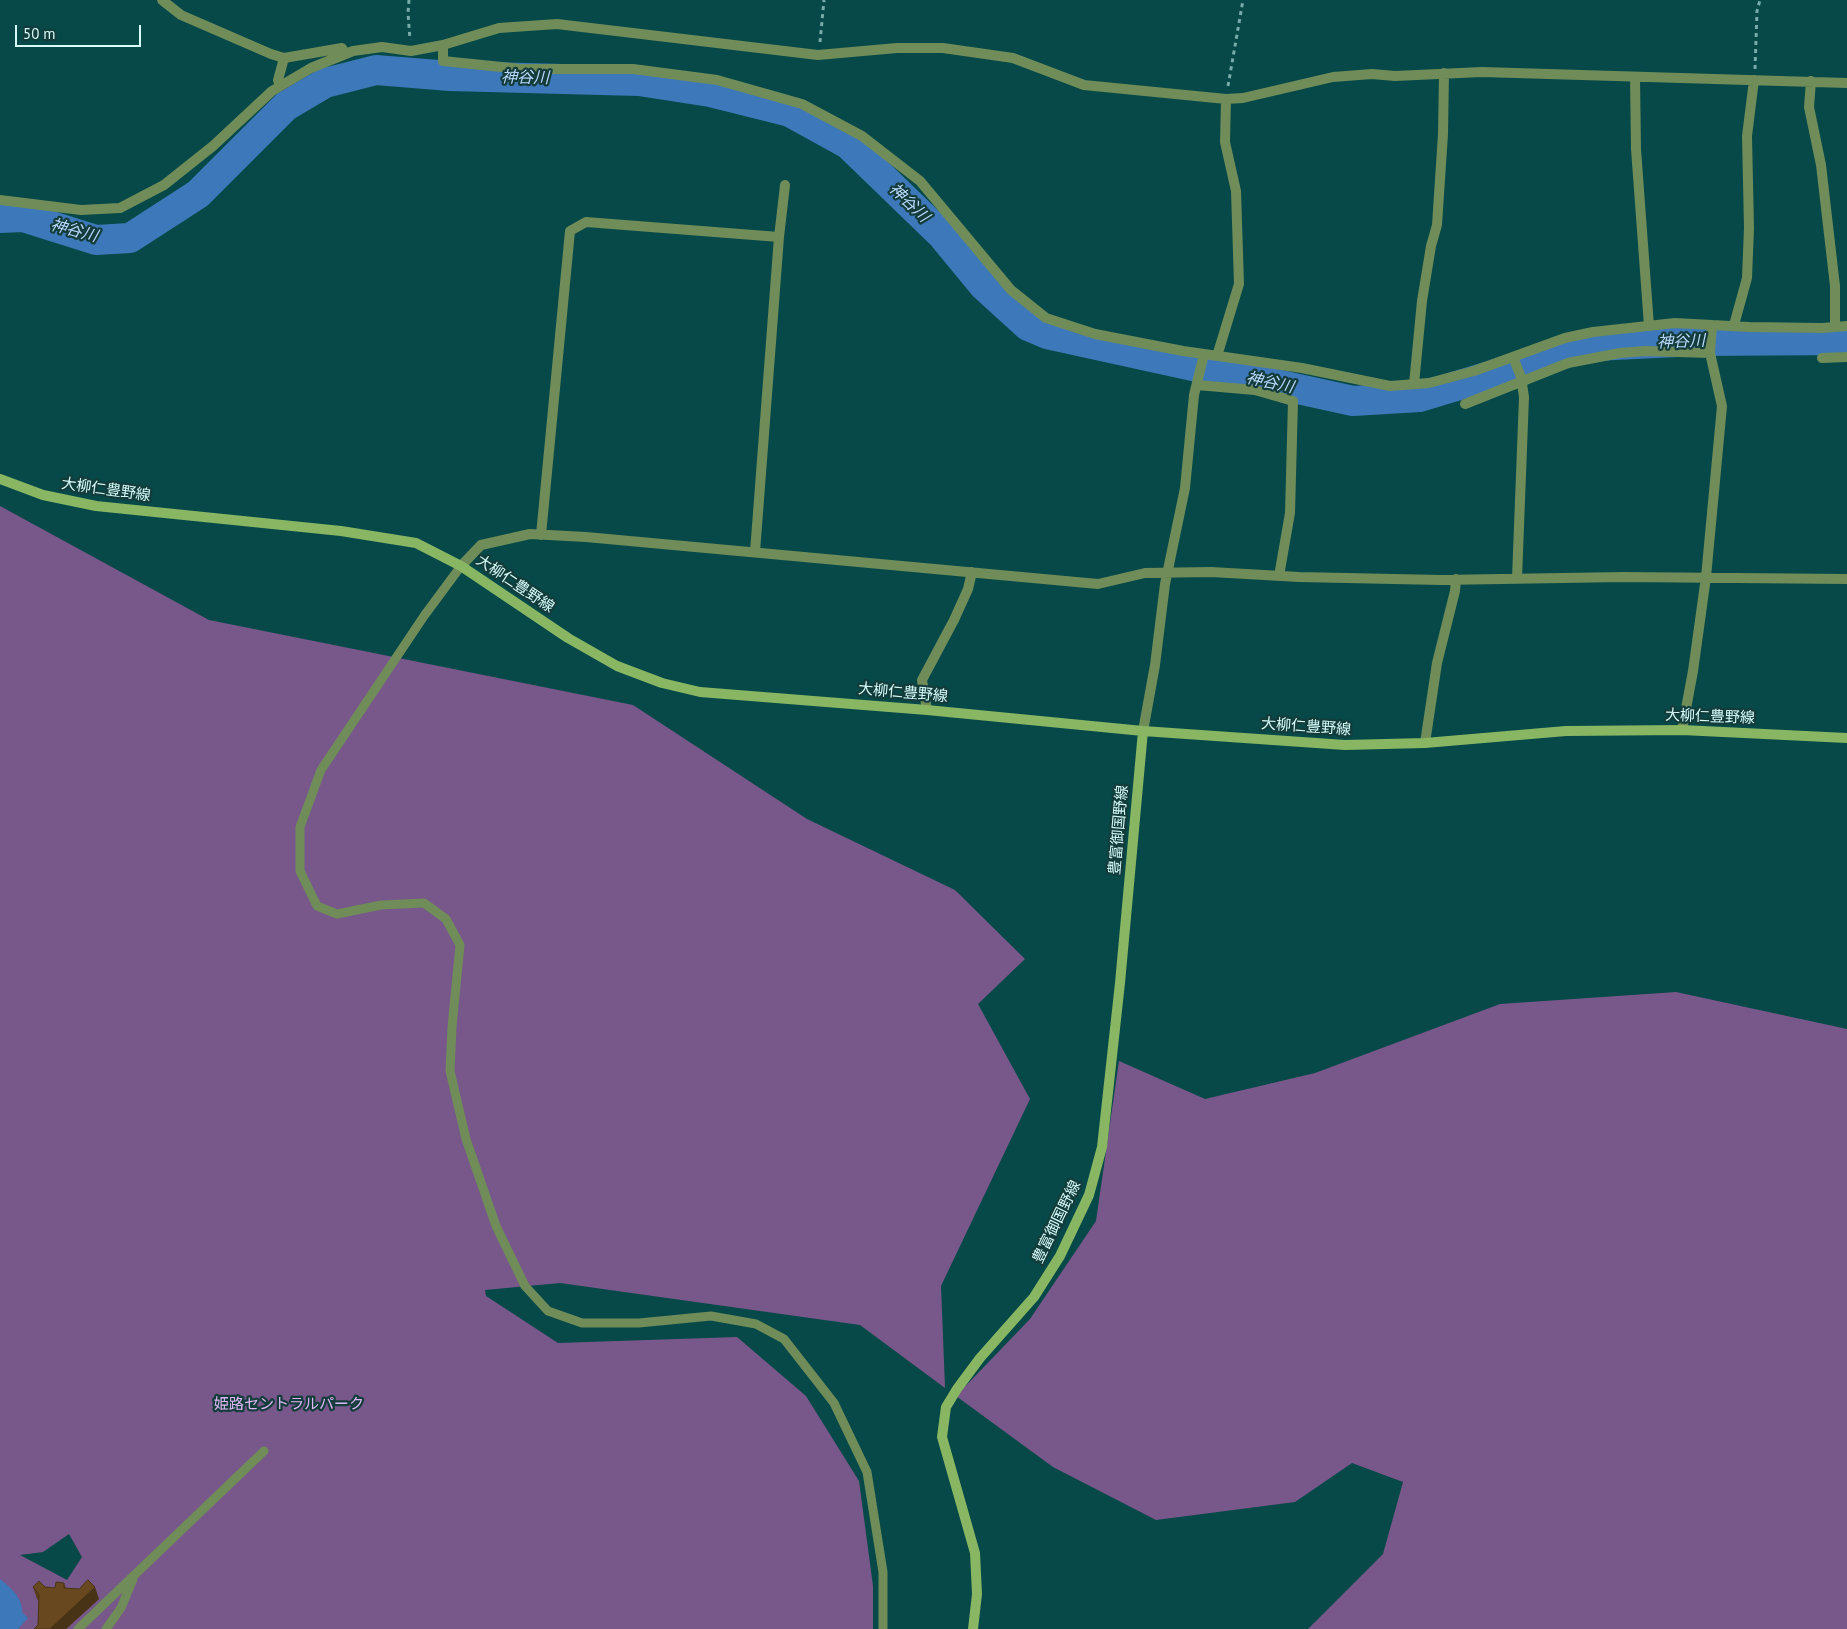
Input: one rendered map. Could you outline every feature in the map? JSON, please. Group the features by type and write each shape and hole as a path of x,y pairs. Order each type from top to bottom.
{"main road":[{"name":"大柳仁豊野線","path":"0,479 43,496 96,506 341,530 416,543 461,566 568,638 617,666 662,684 700,692 927,710 1143,731 1345,745 1425,744 1566,731 1682,730 1847,738"},
{"name":"豊富御国野線","path":"973,1629 977,1594 975,1553 942,1437 946,1407 956,1389 980,1358 1034,1298 1060,1256 1089,1195 1103,1138 1120,983 1143,731"}],"street":[{"path":"162,0 181,15 270,54 284,58 342,48 346,54"},
{"path":"0,200 81,210 120,208 164,184 213,146 272,91 311,68 353,51 382,47 411,51 443,46 499,28 557,24 818,55 897,48 943,48 1014,58 1084,84 1226,99 1243,98 1333,77 1372,74 1395,76 1482,72 1847,83"},
{"path":"443,46 443,61 522,70 633,69 717,80 802,104 862,136 920,181 1011,290 1046,318 1096,334 1203,357 1217,356 1302,368 1390,386 1428,383 1474,371 1514,359 1565,338 1593,332 1675,323 1712,327 1847,326"},
{"path":"280,86 278,80 284,58"},
{"path":"1414,384 1422,301 1431,246 1437,225 1443,134 1444,74"},
{"path":"1636,77 1636,149 1649,326"},
{"path":"1734,326 1747,278 1749,228 1746,136 1754,80"},
{"path":"1811,82 1808,107 1822,165 1835,286 1835,327"},
{"path":"1217,356 1239,284 1236,191 1225,142 1226,99"},
{"path":"755,552 779,237 785,185"},
{"path":"541,535 570,231 586,222 779,237"},
{"path":"1682,730 1693,671 1706,577 1722,406 1710,351 1712,327"},
{"path":"1465,404 1521,379 1568,363 1620,353 1710,351"},
{"path":"1822,358 1847,356"},
{"path":"1143,731 1155,665 1167,573 1185,488 1194,395 1203,357"},
{"path":"1514,359 1521,379 1524,397 1517,578"},
{"path":"1198,382 1255,390 1293,402 1290,513 1279,576"},
{"path":"461,566 480,545 530,534 755,552 1098,584 1145,573 1211,572 1279,576 1456,579 1706,577 1847,579"},
{"path":"927,710 922,680 954,620 968,589 972,572"},
{"path":"1425,744 1437,663 1455,591 1456,579"}],"lane":[{"path":"461,566 424,616 321,770 300,827 300,871 317,906 337,914 381,905 424,903 446,919 460,945 450,1071 466,1139 500,1235 525,1286 548,1311 582,1323 640,1323 711,1316 756,1324 784,1339 834,1403 867,1472 883,1572 883,1629"},
{"path":"78,1629 264,1451"},
{"path":"106,1629 121,1608 135,1574"}],"path":[{"path":"409,0 408,13 411,51"},
{"path":"818,55 824,0"},
{"path":"1226,99 1243,0"},
{"path":"1754,80 1757,11 1760,0"}],"green space":[{"name":"姫路セントラルパーク","path":"0,506 209,620 633,705 807,819 955,890 1025,959 978,1004 1030,1099 941,1286 945,1388 860,1325 560,1283 485,1290 486,1296 558,1343 737,1337 806,1396 859,1481 873,1586 873,1629 0,1629","holes":["69,1534 82,1557 67,1580 20,1555 43,1552"]},
{"path":"1676,992 1847,1029 1847,1629 1308,1629 1383,1554 1403,1482 1352,1463 1295,1502 1156,1520 1053,1467 956,1396 1030,1319 1096,1221 1119,1061 1205,1099 1315,1073 1500,1004"}],"water":[{"path":"0,1579 15,1593 22,1607 22,1612 28,1618 18,1629 0,1629"}],"building":[{"path":"88,1580 95,1587 50,1629 34,1629 38,1625 39,1595 33,1587 39,1581 45,1587 55,1588 56,1582 64,1583 64,1588 79,1589"}],"waterway":[{"name":"神谷川","path":"0,218 23,217 96,240 130,238 198,194 286,106 325,83 376,70 450,76 639,81 710,92 790,112 848,144 942,235 984,286 1028,326 1047,334 1353,401 1420,397 1562,354 1595,346 1697,341 1847,340"}]}
